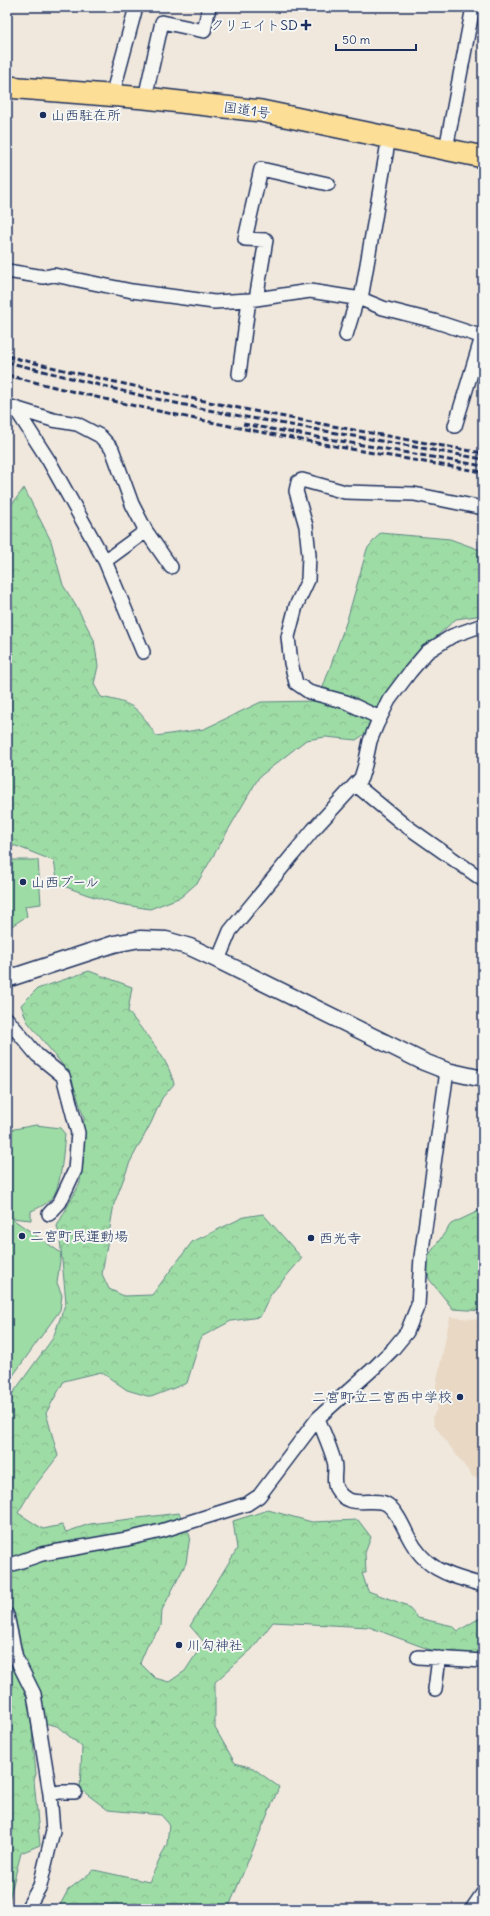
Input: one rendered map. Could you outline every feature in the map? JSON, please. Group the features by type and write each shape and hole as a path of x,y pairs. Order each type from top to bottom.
{"highway":[{"name":"国道1号","path":"7,87 145,98 260,110 483,158"}],"street":[{"path":"112,96 136,7"},
{"path":"145,98 162,22 204,31 209,7"},
{"path":"446,149 473,7"},
{"path":"346,335 359,299 389,137"},
{"path":"240,374 253,300 266,240 245,239 261,169 328,184"},
{"path":"7,271 44,277 54,275 164,297 214,302 253,300 310,291 359,299 382,308 434,321 482,337 455,426"},
{"path":"11,407 53,420 77,424 100,436 112,449 132,504 146,531 171,567"},
{"path":"11,407 49,461 105,561 143,652"},
{"path":"380,718 346,702 309,692 296,683 291,663 288,637 296,606 308,580 310,555 306,526 296,491 298,482 302,480 345,492 414,494 483,508"},
{"path":"105,561 146,531"},
{"path":"218,960 230,931 313,830 356,785 365,765 370,741 389,700 427,652 452,636 483,625"},
{"path":"356,785 402,823 483,880"},
{"path":"7,979 114,944 140,939 166,940 190,947 218,960 424,1062 447,1071 483,1079"},
{"path":"7,1019 37,1055 63,1076 78,1133 76,1170 60,1202 49,1214"},
{"path":"7,1566 42,1554 128,1539 161,1531 247,1504 259,1496 318,1418 393,1349 407,1332 418,1305 423,1242 447,1071"},
{"path":"318,1418 335,1462 335,1483 341,1493 352,1501 387,1504 394,1511 414,1550 429,1565 449,1575 483,1585"},
{"path":"7,1615 16,1658 34,1694 50,1794 53,1831 40,1886 27,1909"},
{"path":"418,1657 483,1661"},
{"path":"435,1689 439,1658"},
{"path":"50,1794 75,1792"},
{"path":"472,1909 482,1895"}],"shaded area":[{"name":"二宮町立二宮西中学校","path":"450,1317 483,1320 483,1478 473,1477 434,1425 433,1416 437,1409 436,1385"}],"green space":[{"path":"24,488 51,541 63,585 94,640 98,666 94,684 101,697 129,705 140,713 156,736 204,729 261,702 318,701 347,620 367,549 380,533 450,539 483,551 483,615 456,619 410,660 385,720 356,740 326,737 306,740 259,777 198,882 181,897 150,909 119,904 58,884 54,861 16,846 7,846 7,511"},
{"name":"山西プール","path":"7,860 38,860 41,904 25,906 27,916 7,929"},
{"path":"89,971 132,987 128,1011 161,1054 171,1074 174,1084 162,1098 151,1123 130,1162 114,1204 102,1274 109,1289 124,1296 152,1295 192,1242 244,1217 263,1214 302,1258 271,1294 260,1317 231,1321 201,1337 187,1383 151,1397 127,1390 101,1372 64,1381 46,1413 58,1456 31,1491 18,1513 43,1529 62,1525 66,1532 90,1524 179,1513 190,1536 186,1563 162,1610 161,1626 148,1644 140,1663 155,1678 169,1682 185,1671 204,1642 190,1626 237,1549 233,1521 268,1510 312,1522 358,1520 371,1537 365,1553 366,1573 362,1573 368,1591 406,1605 418,1618 453,1626 458,1631 483,1616 483,1666 447,1656 369,1627 273,1622 252,1649 215,1682 215,1728 235,1763 253,1768 279,1787 228,1909 58,1909 68,1890 94,1870 149,1882 167,1844 169,1824 161,1815 108,1810 80,1789 82,1747 57,1726 31,1720 36,1774 34,1780 40,1845 21,1853 7,1908 7,1395 13,1393 53,1338 66,1302 60,1239 57,1226 80,1183 84,1118 70,1074 27,1021 21,1005 37,989"},
{"name":"二宮町民運動場","path":"7,1122 9,1130 36,1125 60,1128 65,1134 59,1182 54,1195 47,1203 31,1211 31,1220 11,1218 61,1253 57,1283 62,1295 60,1310 12,1377 7,1380"},
{"path":"483,1209 483,1311 453,1309 429,1279 426,1259 451,1224"}],"railway":[{"path":"7,356 66,371 184,397 303,421 483,453"},
{"path":"7,362 147,397 223,413 483,459"},
{"path":"7,375 184,417 483,472"},
{"path":"243,424 483,466"}],"place":[{"name":"クリエイトSD","path":"306,25"},
{"name":"山西駐在所","path":"43,115"},
{"name":"山西プール","path":"23,882"},
{"name":"二宮町民運動場","path":"22,1236"},
{"name":"西光寺","path":"311,1238"},
{"name":"二宮町立二宮西中学校","path":"460,1397"},
{"name":"川勾神社","path":"179,1645"}]}
